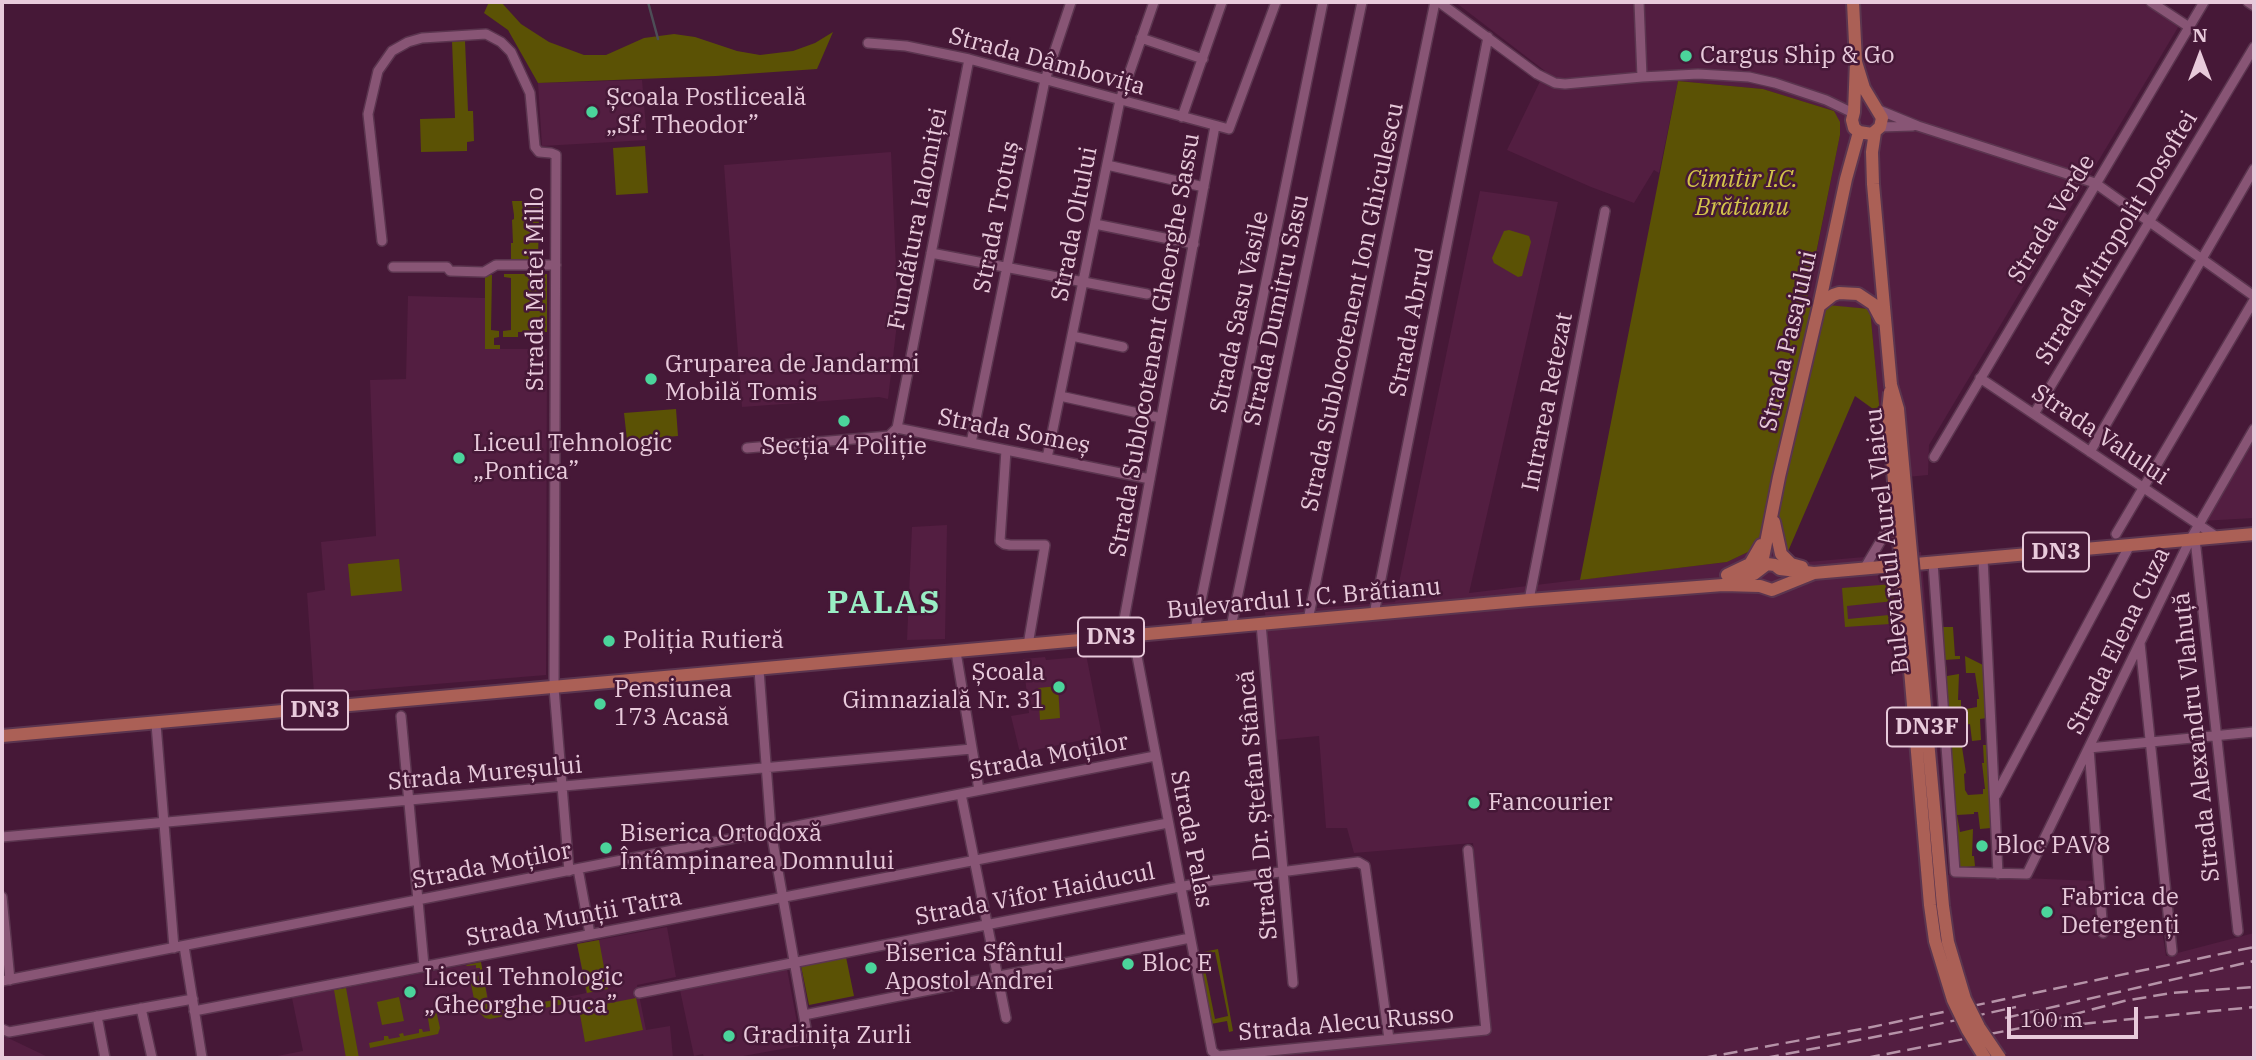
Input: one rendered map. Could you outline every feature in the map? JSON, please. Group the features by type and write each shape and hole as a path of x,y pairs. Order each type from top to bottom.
{"main road":[{"path":"1853,2 1856,62 1854,128 1869,132 1882,118 1864,88 1856,62"},
{"path":"1853,115 1861,106 1877,108"},
{"name":"Strada Pasajului","path":"1759,570 1846,179 1853,115"},
{"name":"Strada Pasajului","path":"1846,179 1869,132"},
{"name":"Bulevardul Aurel Vlaicu","path":"1869,132 1891,385 1898,409 1942,906 1948,942 1965,999 1979,1027 2000,1058"},
{"path":"1819,306 1839,293 1858,294 1878,310 1886,333"},
{"name":"Bulevardul Aurel Vlaicu","path":"1891,385 1888,411 1930,905 1935,941 1953,1000 1984,1058"},
{"path":"1772,512 1777,546 1786,560 1799,567 1832,572"},
{"path":"1672,589 1725,576 1750,564 1760,549 1772,512"},
{"name":"Strada Pasajului","path":"1772,512 1772,540 1779,568"},
{"name":"DN3","path":"1759,570 1771,564 1779,568 1814,573 1832,572 2254,534"},
{"path":"1779,568 1783,580 1779,586"},
{"name":"Bulevardul I. C. Brătianu","path":"1723,585 1759,570"},
{"path":"1759,570 1757,579 1760,586"},
{"name":"DN3","path":"1760,586 1772,590 1814,573"},
{"name":"Bulevardul I. C. Brătianu","path":"5,737 1529,600 1723,585 1760,586"}],"street":[{"name":"Strada Trotuș","path":"971,443 1045,80 1071,2"},
{"name":"Strada Oltului","path":"1047,458 1120,100 1154,2"},
{"path":"1182,117 1222,2"},
{"name":"Strada Sublocotenent Gheorghe Sassu","path":"1127,636 1150,479 1215,126 1229,129 1276,2"},
{"name":"Strada Sasu Vasile","path":"1195,630 1323,2"},
{"name":"Strada Dumitru Sasu","path":"1231,627 1362,2"},
{"path":"1437,2 1537,74 1555,83 1698,74 1749,77 1813,96 1853,115"},
{"name":"Strada Sublocotenent Ion Ghiculescu","path":"1308,620 1437,2"},
{"path":"1639,2 1642,77"},
{"path":"2151,2 2189,27"},
{"name":"Strada Verde","path":"1934,457 2204,2"},
{"path":"2248,2 2254,6"},
{"name":"Strada Matei Millo","path":"382,241 368,114 378,71 392,51 422,38 486,34 501,42 511,52 530,93 535,147 539,152 556,155 554,688 562,786 573,870 590,934"},
{"name":"Strada Abrud","path":"1374,614 1488,37"},
{"path":"1141,38 1203,59"},
{"name":"Strada Dâmbovița","path":"868,43 906,46 969,59 1215,126"},
{"name":"Strada Mitropolit Dosoftei","path":"2034,414 2254,47"},
{"name":"Fundătura Ialomiței","path":"897,428 969,59"},
{"path":"1877,108 1918,126 2095,183 2254,298 2116,534"},
{"path":"1869,132 1918,126"},
{"path":"1107,165 1204,187"},
{"path":"2090,452 2254,169"},
{"name":"Intrarea Retezat","path":"1529,600 1605,211"},
{"path":"1095,224 1194,244"},
{"path":"931,253 1147,294"},
{"path":"393,267 447,267 450,271 484,272 496,265 556,265"},
{"path":"1072,336 1123,347"},
{"name":"Strada Valului","path":"1980,378 2217,537"},
{"path":"1060,396 1161,418"},
{"name":"Strada Someș","path":"747,448 889,436 897,428 1150,479"},
{"name":"Strada Elena Cuza","path":"1998,874 2027,874 2198,524 2254,429"},
{"path":"1006,450 1000,541 1010,545 1045,545 1028,645"},
{"path":"1864,569 1886,532"},
{"name":"Strada Alexandru Vlahuță","path":"2193,539 2238,931"},
{"path":"1995,796 2130,545"},
{"path":"1933,563 1955,872 1998,874 1983,558"},
{"name":"Strada Dr. Ștefan Stâncă","path":"1261,624 1293,983"},
{"name":"Strada Palas","path":"1127,636 1155,756 1212,1051"},
{"path":"2140,643 2172,951"},
{"path":"956,652 979,790"},
{"path":"759,670 771,831 807,1034"},
{"path":"401,716 424,966"},
{"path":"156,724 174,948"},
{"path":"2103,933 2088,748 2254,732"},
{"name":"Strada Mureșului","path":"2,837 972,749"},
{"name":"Strada Moților","path":"6,981 1155,756"},
{"path":"961,794 1006,1018"},
{"name":"Strada Munții Tatra","path":"194,1011 1168,823"},
{"name":"Strada Alecu Russo","path":"1212,1051 1218,1056 1486,1030 1468,850"},
{"name":"Strada Vifor Haiducul","path":"639,993 1180,886 1358,862 1365,866 1389,1039"},
{"path":"2,897 6,981"},
{"path":"804,1015 1190,938"},
{"path":"184,946 202,1058"},
{"path":"2,1029 9,1031 192,999"},
{"path":"141,1008 152,1058"},
{"path":"97,1016 105,1058"}],"shaded area":[{"path":"1455,2 2145,2 2180,24 1929,445 1928,475 1886,479 1870,309 1806,304 1840,135 1834,111 1763,89 1678,81 1659,173 1654,170 1634,203 1507,150 1545,71"},
{"name":"Școala Postliceală „Sf. Theodor”","path":"642,80 647,140 542,146 538,83"},
{"path":"891,152 898,315 888,399 879,397 742,407 724,165"},
{"path":"1480,191 1558,202 1469,593 1727,562 1748,552 1781,550 1796,563 1921,552 1948,875 2096,881 2097,936 2162,930 2166,956 2254,933 2254,1058 1234,1058 1490,1033 1473,843 1354,853 1347,828 1326,828 1319,736 1276,740 1265,612 1395,602"},
{"name":"Liceul Tehnologic „Pontica”","path":"408,296 485,298 485,349 547,349 546,675 314,694 307,593 325,590 321,542 376,536 370,380 406,379"},
{"path":"2254,435 2254,518 2201,521"},
{"path":"947,525 945,639 907,640 912,527"},
{"name":"Școala Gimnazială Nr. 31","path":"1086,654 1102,736 1020,753 1011,716 1029,713 1023,659 1045,657 1046,660 1081,657"},
{"name":"Liceul Tehnologic „Gheorghe Duca”","path":"667,927 676,977 637,985 646,1030 670,1026 673,1058 267,1058 303,1051 292,998 481,962 491,1013 586,993 577,944"},
{"path":"787,969 799,1046 732,1058 704,1058 703,1054 694,1056 680,990"},
{"path":"2,1035 50,1058 2,1058"}],"green space":[{"path":"489,2 501,2 521,24 549,42 584,55 606,55 644,38 674,34 760,55 793,51 815,43 833,32 817,69 538,83 508,30 484,13"},
{"path":"452,41 465,41 468,111 473,111 474,141 467,142 467,151 421,152 420,119 455,118"},
{"name":"Cimitir I.C. Brătianu","path":"1678,81 1763,89 1834,111 1840,122 1840,135 1806,303 1870,309 1880,414 1855,396 1786,556 1781,550 1748,552 1727,562 1580,580"},
{"path":"645,146 648,193 616,195 613,148"},
{"path":"512,201 541,201 538,260 511,260 514,219"},
{"path":"1504,231 1529,236 1531,242 1522,276 1518,277 1494,263 1492,258"},
{"path":"504,274 547,274 547,332 518,332 518,337 503,337 503,331 511,330 511,278 504,277"},
{"path":"485,275 492,275 491,330 499,331 499,337 494,338 494,345 500,345 500,349 485,349"},
{"path":"676,409 678,436 627,440 624,413"},
{"path":"399,559 402,591 351,596 348,564"},
{"path":"1893,584 1894,601 1847,606 1848,619 1889,615 1890,624 1845,627 1842,588"},
{"path":"1939,627 1953,627 1955,656 1960,656 1960,659 1944,660 1944,665 1946,664 1947,676 1959,674 1958,700 1961,700 1961,710 1977,707 1979,699 1975,673 1966,673 1965,656 1983,665 1987,718 1980,719 1981,740 1972,741 1970,724 1949,728 1952,744 1964,741 1965,747 1962,747 1966,773 1965,790 1968,795 1983,794 1985,789 1983,745 1988,745 1991,828 1980,829 1978,812 1957,815 1960,832 1973,829 1972,856 1975,866 1959,868"},
{"path":"1058,686 1060,718 1040,720 1038,688"},
{"path":"599,940 608,989 587,993 577,944"},
{"path":"1218,949 1233,1031 1229,1032 1227,1021 1211,1024 1198,953","holes":["1215,952 1228,1016 1215,1019 1202,955"]},
{"path":"846,957 854,996 809,1005 801,966"},
{"path":"481,962 490,1013 563,998 564,1004 485,1018 476,1009 469,974 473,973 474,977 480,975 480,968 466,965"},
{"path":"346,988 359,1058 346,1058 334,990"},
{"path":"399,997 404,1021 382,1025 377,1002"},
{"path":"636,998 643,1030 585,1042 579,1009"},
{"path":"436,1010 440,1028 438,1034 370,1048 369,1043 384,1040 384,1036 389,1039 400,1037 399,1034 403,1033 404,1036 419,1033 419,1029 423,1032 430,1031 427,1012"}],"waterway":[{"path":"648,2 658,39"}],"railway":[{"path":"1703,1058 1867,1028 2254,947"},
{"path":"2005,1018 2254,961"},
{"path":"1866,1058 2026,1027 2124,1001 2171,993 2254,987"},
{"path":"1765,1058 2016,1007"},
{"path":"2061,1026 2254,1007"}],"place":[{"name":"Cargus Ship & Go","path":"1686,56"},
{"name":"Școala Postliceală „Sf. Theodor”","path":"592,112"},
{"name":"Gruparea de Jandarmi Mobilă Tomis","path":"651,379"},
{"name":"Secția 4 Poliție","path":"844,421"},
{"name":"Liceul Tehnologic „Pontica”","path":"459,458"},
{"name":"Poliția Rutieră","path":"609,641"},
{"name":"Școala Gimnazială Nr. 31","path":"1059,687"},
{"name":"Pensiunea 173 Acasă","path":"600,704"},
{"name":"Fancourier","path":"1474,803"},
{"name":"Bloc PAV8","path":"1982,846"},
{"name":"Biserica Ortodoxă Întâmpinarea Domnului","path":"606,848"},
{"name":"Fabrica de Detergenți","path":"2047,912"},
{"name":"Bloc E","path":"1128,964"},
{"name":"Biserica Sfântul Apostol Andrei","path":"871,968"},
{"name":"Liceul Tehnologic „Gheorghe Duca”","path":"410,992"},
{"name":"Gradinița Zurli","path":"729,1036"}],"district":[{"name":"PALAS","path":"884,604"}]}
